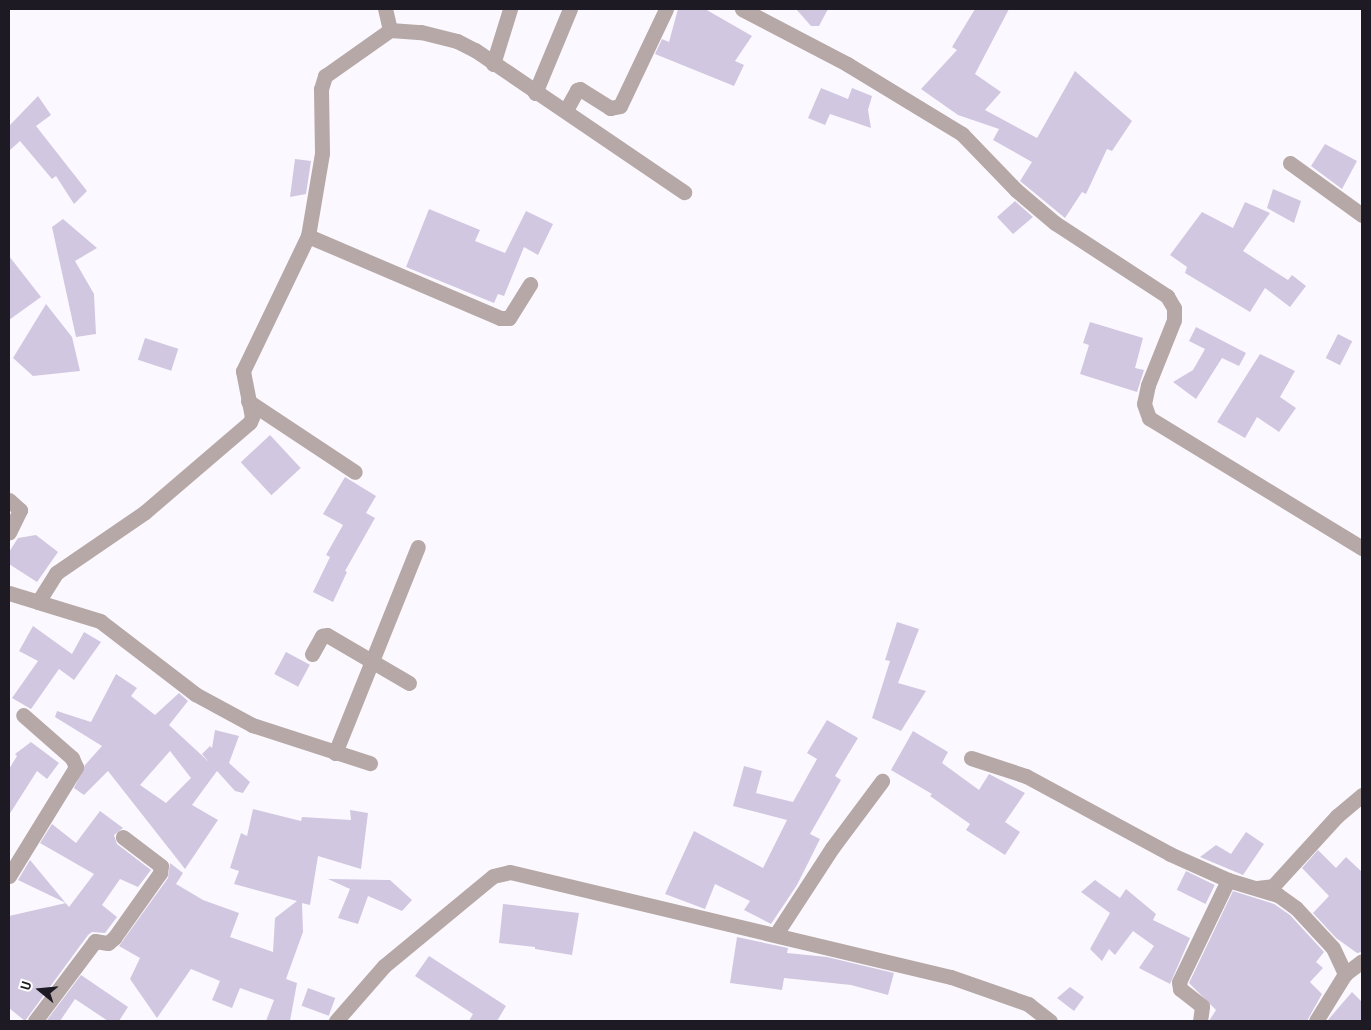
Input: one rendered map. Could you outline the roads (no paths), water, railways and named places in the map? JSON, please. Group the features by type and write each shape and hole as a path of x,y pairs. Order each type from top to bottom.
{"street":[{"path":"385,9 390,30"},
{"path":"493,64 510,9"},
{"path":"535,92 570,9"},
{"path":"566,110 577,90 580,89 610,108 620,106 666,9"},
{"path":"742,9 847,64 962,134 1016,190 1055,223 1167,296 1174,308 1174,320 1148,385 1144,404 1149,418 1362,548"},
{"path":"38,602 56,574 145,512 250,422 252,417 243,371 308,236 322,153 321,89 325,76 390,30 421,32 457,41 566,110 684,192"},
{"path":"1290,162 1362,215"},
{"path":"308,236 500,318 508,318 530,284"},
{"path":"248,401 355,472"},
{"path":"9,500 20,510 9,533"},
{"path":"335,753 370,662 418,547"},
{"path":"9,593 100,621 195,694 252,724 370,763"},
{"path":"312,654 322,636 328,635 370,662 409,683"},
{"path":"9,876 76,767 72,758 22,715"},
{"path":"971,758 1044,785 1122,829 1228,880 1278,895 1316,927 1333,948 1345,974"},
{"path":"776,934 832,848 882,781"},
{"path":"1258,888 1273,886 1337,816 1362,795"},
{"path":"35,1021 95,941 111,942 160,874 161,866 123,837"},
{"path":"336,1021 384,966 493,876 510,872 530,875 951,977 1028,1004 1050,1021"},
{"path":"1200,1021 1202,1006 1180,989 1179,982 1228,880"},
{"path":"1316,1021 1345,974 1362,961"}]}
